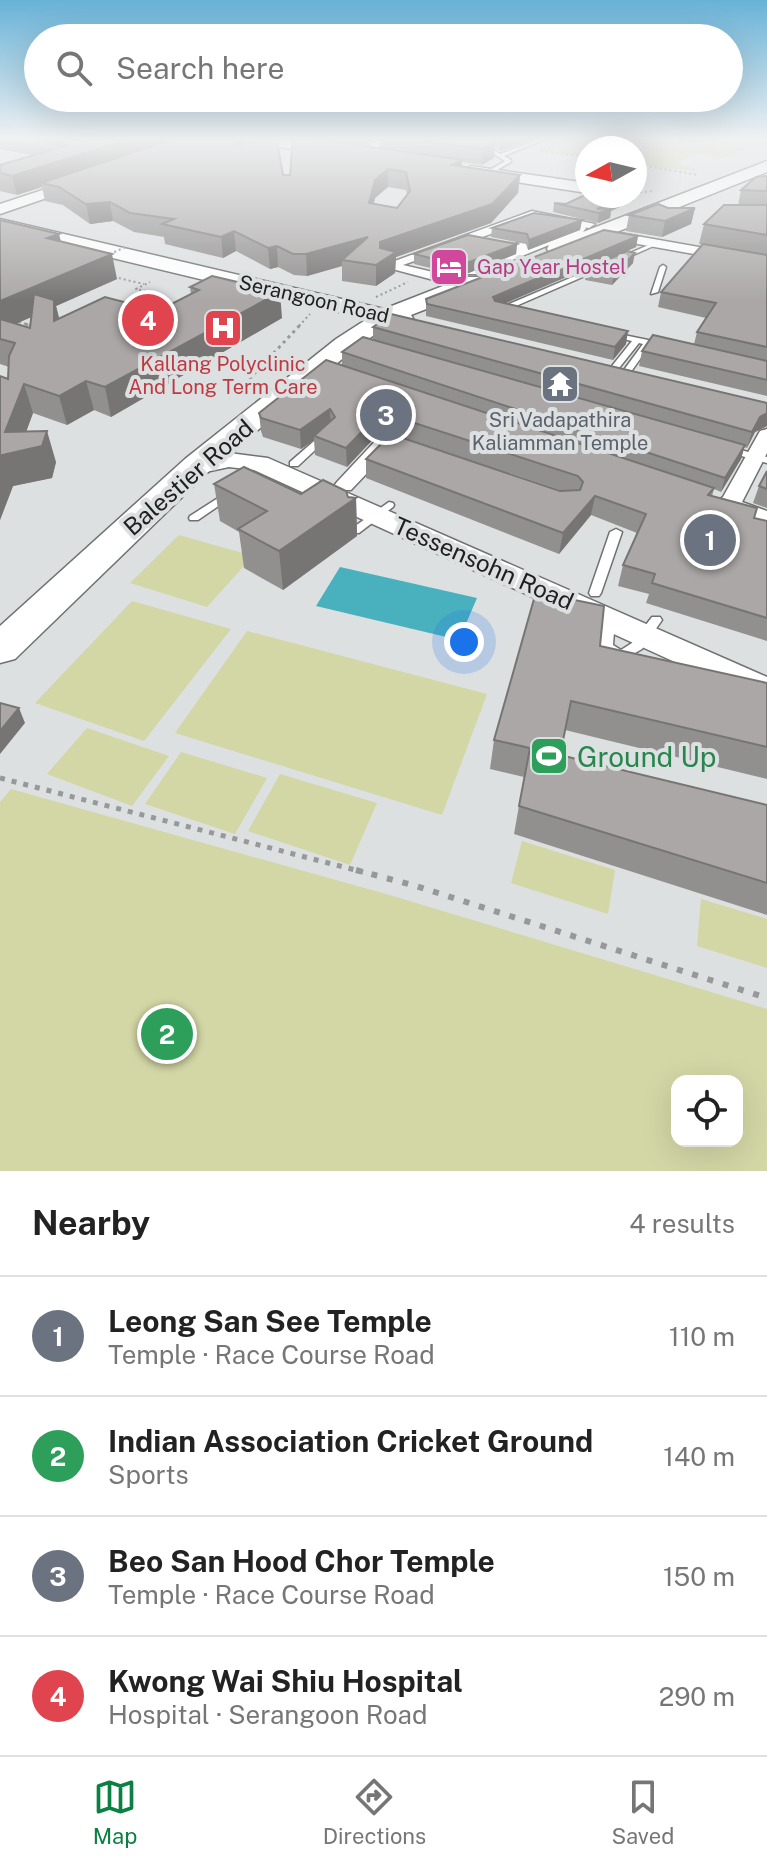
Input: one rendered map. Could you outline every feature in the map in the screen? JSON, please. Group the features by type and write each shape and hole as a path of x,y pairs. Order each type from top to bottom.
{"main road":[{"path":"0,206 42,192"},
{"path":"684,209 716,192"},
{"path":"647,200 684,209 712,209"},
{"path":"374,309 520,250 593,229 627,208"},
{"path":"374,309 593,229 629,208"},
{"name":"Serangoon Road","path":"0,225 374,309 425,325"},
{"name":"Balestier Road","path":"0,613 250,410 327,368 374,309"},
{"name":"Balestier Road","path":"0,649 341,326 374,309"}],"street":[{"path":"445,279 388,266 532,215 655,244 767,263"},
{"path":"464,238 520,250"},
{"name":"Tessensohn Road","path":"250,410 252,441 294,464 374,517 602,606 649,627 767,691"},
{"path":"730,504 761,458 767,435"},
{"path":"343,495 386,441 416,452"},
{"name":"Tessensohn Road","path":"196,466 229,460 259,463 343,495"},
{"path":"700,494 767,518"},
{"name":"Tessensohn Road","path":"649,627 767,669"}],"lane":[{"path":"515,313 499,310 655,244"},
{"path":"654,292 663,267"},
{"path":"607,333 673,348"},
{"path":"637,340 618,372 648,342"},
{"path":"294,464 329,433"},
{"path":"726,448 761,458"},
{"path":"194,518 238,490"},
{"path":"602,606 616,532"}],"path":[{"path":"100,258 128,246"},
{"path":"104,274 145,285"},
{"path":"374,309 408,282 406,276"},
{"path":"121,310 154,293 136,289 150,282"},
{"path":"250,410 239,390 268,362 288,336 308,320 309,310"},
{"path":"19,322 40,328 37,334"},
{"path":"0,778 416,886 767,998"}],"green space":[{"path":"179,535 253,556 207,607 130,583"},
{"path":"132,601 231,629 144,741 35,703"},
{"path":"247,631 487,694 442,815 175,733"},
{"path":"87,728 169,756 132,806 47,774"},
{"path":"181,752 267,778 235,834 145,804"},
{"path":"280,774 377,803 350,865 248,831"},
{"path":"11,789 393,896 767,1009 767,1171 0,1171 0,802"},
{"path":"522,841 615,870 608,914 511,883"},
{"path":"701,899 767,919 767,968 697,946"}],"water":[{"path":"340,567 477,598 459,640 316,606"}],"building":[{"path":"66,192 372,192 369,203 397,208 410,192 504,192 492,204 380,242 380,248 396,252 376,265 342,260 368,237 306,254 293,254 277,246 268,248 234,231 221,237 162,224 174,219 130,213 110,202 86,204"},
{"path":"575,200 575,208 554,203 566,204"},
{"path":"658,204 668,208 695,208 665,221 629,215"},
{"path":"724,205 767,205 767,235 704,224"},
{"path":"576,208 611,209 599,213"},
{"path":"534,213 582,220 529,240 527,234 492,228"},
{"path":"0,220 59,234 47,238 112,254 0,301"},
{"path":"604,230 638,236 493,297 495,301 628,331 615,347 427,304 426,299"},
{"path":"468,235 517,244 456,267 414,254"},
{"path":"703,244 767,255 767,347 697,332 716,303 661,292"},
{"path":"627,251 635,253 614,274 587,269"},
{"path":"212,276 280,292 105,387 86,381 59,396 24,384 5,432 47,431 42,446 2,455 0,460 0,376 8,379 9,356 15,343 0,339 0,319 30,328 34,294 54,300 54,321 105,297 158,311 199,290 190,287"},
{"path":"391,314 767,403 767,413 760,417 752,432 373,327"},
{"path":"653,335 767,361 767,380 642,351"},
{"path":"363,337 745,445 725,478 342,352"},
{"path":"326,360 714,488 708,495 757,508 754,518 767,521 767,618 652,583 655,574 623,565 646,514 595,496 563,533 366,459 391,434 560,491 580,490 583,482 578,476 387,414 377,416 346,448 314,436 335,417 330,409 300,430 261,418 259,413"},
{"path":"244,467 301,494 323,480 346,491 348,497 356,498 279,551 238,529 267,511 214,484"},
{"path":"767,471 767,489 759,486"},
{"path":"536,592 604,606 600,646 767,683 767,747 571,701 560,755 767,805 767,883 519,806 530,748 494,740"},
{"path":"0,703 19,708 0,731"}],"place":[{"name":"Gap Year Hostel","path":"449,267"},
{"name":"Kwong Wai Shiu Hospital","path":"148,320"},
{"name":"Kallang Polyclinic And Long Term Care","path":"223,328"},
{"name":"Sri Vadapathira Kaliamman Temple","path":"560,384"},
{"name":"Beo San Hood Chor Temple","path":"386,415"},
{"name":"Leong San See Temple","path":"710,540"},
{"name":"Ground Up","path":"549,756"},
{"name":"Indian Association Cricket Ground","path":"167,1034"}]}
